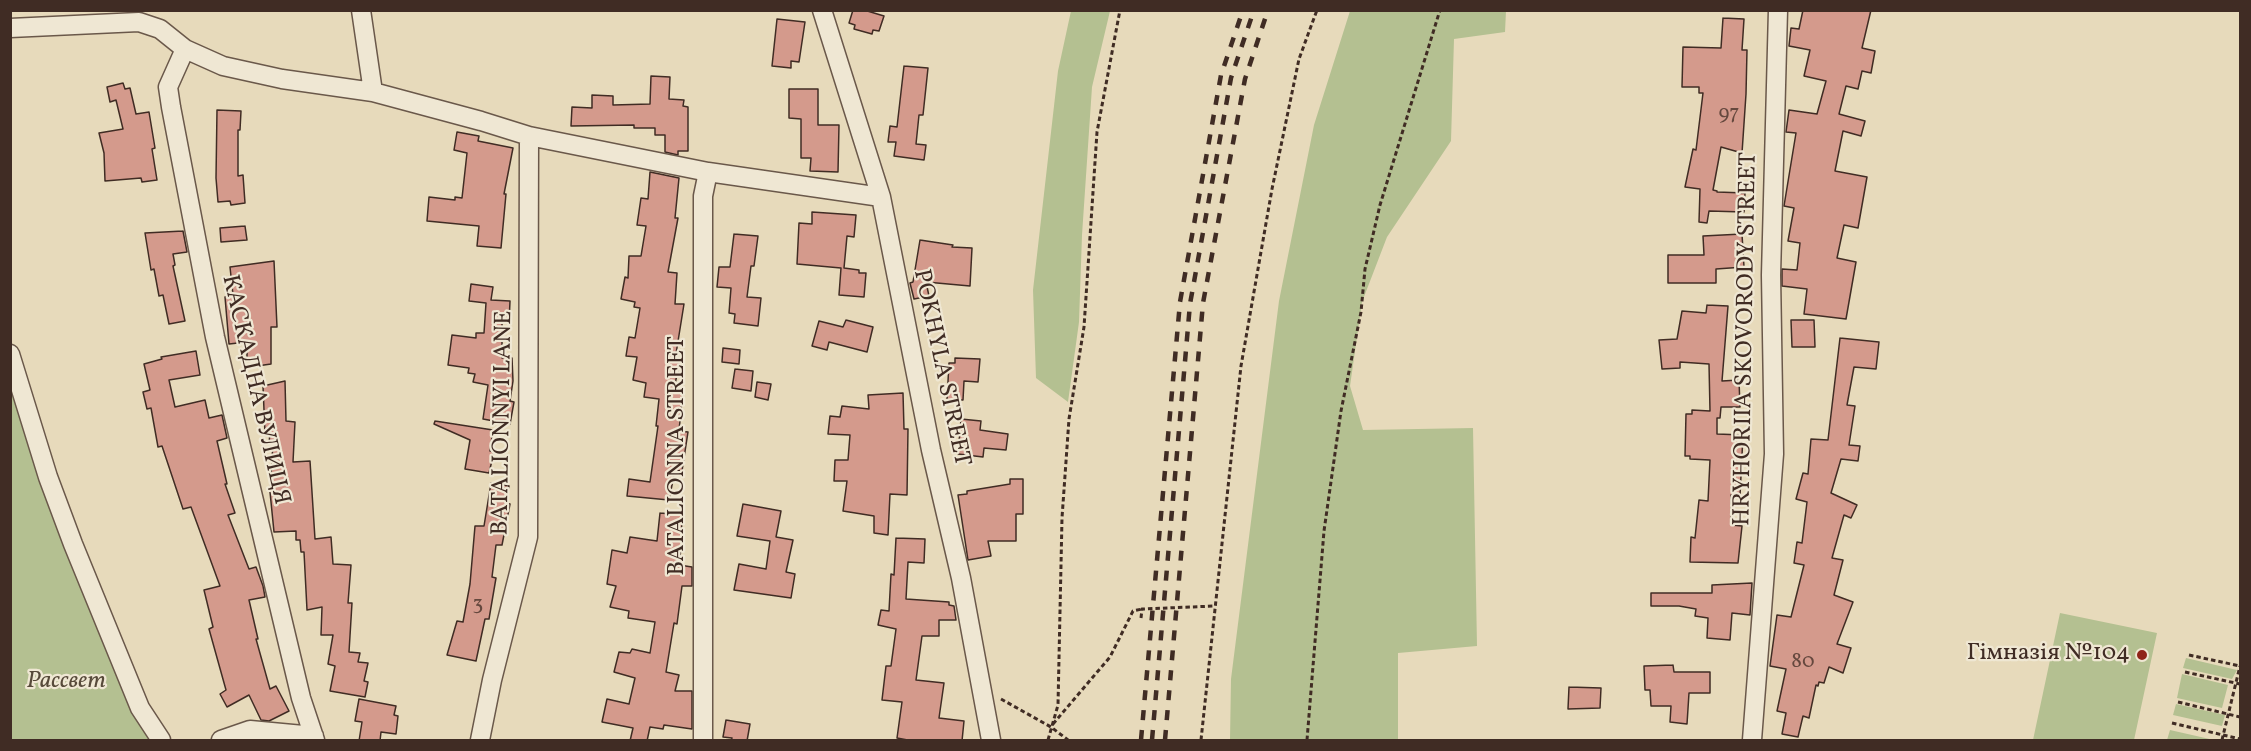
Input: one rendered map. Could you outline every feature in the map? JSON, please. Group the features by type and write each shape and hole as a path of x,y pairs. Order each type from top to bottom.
{"street":[{"path":"362,10 373,92"},
{"name":"POKHYLA STREET","path":"822,10 880,197 929,439 961,579 991,741"},
{"name":"HRYHORIIA SKOVORODY STREET","path":"1752,741 1774,454 1772,275 1778,10"},
{"path":"10,28 83,17 139,22 160,29 185,49 223,66 282,79 373,92 529,136 708,172 880,197"},
{"name":"КАСКАДНА ВУЛИЦЯ","path":"185,49 168,87 171,106 215,337 301,698 314,738"},
{"name":"BATALIONNYI LANE","path":"480,741 492,680 528,537 529,136"},
{"name":"BATALIONNA STREET","path":"703,741 704,196 708,172"},
{"path":"10,354 48,477 73,544 140,708 161,741"},
{"path":"221,741 250,730 314,738"}],"path":[{"path":"1048,741 1058,705 1062,518 1069,419 1084,327 1097,132 1120,10"},
{"path":"1201,741 1241,366 1268,213 1299,59 1317,10"},
{"path":"1307,741 1324,531 1365,269 1380,205 1440,10"},
{"path":"1051,727 1110,657 1132,611 1215,606"},
{"path":"1141,618 1142,609"},
{"path":"2189,655 2240,666 2222,741"},
{"path":"2185,672 2241,684"},
{"path":"982,686 996,697 1051,727 1068,741"},
{"path":"2178,702 2241,717"},
{"path":"2172,723 2241,739"}],"green space":[{"path":"1071,11 1110,11 1092,87 1082,235 1079,322 1068,402 1036,378 1033,290 1058,71"},
{"path":"1350,11 1506,11 1505,32 1454,39 1451,141 1387,237 1362,302 1350,386 1363,430 1473,428 1477,646 1398,653 1398,740 1230,740 1231,679 1279,301 1314,125"},
{"name":"Рассвет","path":"10,366 153,740 11,740"},
{"path":"2060,613 2157,633 2134,740 2033,740"},
{"path":"2186,658 2237,670 2232,679 2183,668"},
{"path":"2182,674 2228,685 2222,708 2177,698"},
{"path":"2176,704 2225,715 2222,726 2173,715"},
{"path":"2170,730 2214,740 2167,740"}],"building":[{"path":"853,10 864,10 884,16 879,31 873,30 872,34 854,29 855,25 849,23"},
{"path":"1803,10 1871,10 1862,48 1875,51 1871,73 1862,71 1858,89 1846,86 1839,114 1865,121 1861,136 1843,131 1835,171 1867,177 1858,228 1844,225 1837,258 1856,262 1846,319 1804,314 1807,289 1782,286 1782,269 1797,270 1800,243 1788,241 1794,208 1784,206 1796,133 1786,132 1789,110 1817,114 1826,81 1804,76 1810,50 1789,46 1791,28 1799,29"},
{"path":"1723,18 1744,19 1742,50 1747,50 1746,94 1742,153 1721,147 1713,190 1745,193 1744,212 1709,211 1707,223 1699,222 1700,189 1685,187 1693,149 1696,150 1703,93 1699,93 1699,87 1682,87 1683,47 1721,48"},
{"path":"777,19 805,22 799,62 791,61 791,68 772,66"},
{"path":"904,66 928,68 923,115 919,115 916,144 926,145 924,160 894,156 896,142 888,142 890,126 897,127"},
{"path":"651,76 670,77 669,99 684,100 683,106 688,107 688,151 678,151 678,155 665,152 665,135 655,135 655,128 634,128 634,125 571,126 572,107 592,108 592,95 613,96 613,105 650,104"},
{"path":"123,83 125,89 130,88 136,114 149,112 157,180 142,182 141,178 105,181 104,153 99,133 123,129 116,100 110,102 107,87"},
{"path":"789,89 818,89 818,125 839,125 838,172 810,171 811,158 801,158 801,119 789,118"},
{"path":"217,110 241,111 240,130 238,130 238,176 243,175 245,203 231,205 230,201 218,202"},
{"path":"457,132 479,136 478,141 513,148 504,194 506,194 501,248 477,246 479,226 427,221 429,197 455,200 455,197 462,198 467,153 454,150"},
{"path":"650,172 679,178 675,218 678,218 668,272 677,273 675,304 684,304 675,360 680,360 674,389 683,390 679,431 688,432 682,471 675,470 669,500 627,496 629,479 650,482 658,426 656,426 659,399 644,397 646,383 633,380 637,357 626,356 629,337 635,338 640,308 634,307 635,302 621,299 625,277 628,278 629,256 641,256 646,226 637,225 641,198 648,199"},
{"path":"812,212 856,215 854,237 847,236 844,268 866,273 864,297 839,295 841,268 797,264 799,223 812,224"},
{"path":"245,226 247,240 221,242 220,228"},
{"path":"183,231 187,252 173,254 175,265 173,266 185,321 169,324 163,295 159,296 154,269 151,270 145,233"},
{"path":"734,234 758,236 747,297 761,298 758,326 734,323 735,314 729,313 731,288 717,287 719,267 730,267"},
{"path":"1742,234 1744,267 1716,269 1716,283 1668,283 1668,255 1704,255 1703,236"},
{"path":"920,240 953,245 952,247 972,248 970,286 926,282 929,296 914,299 910,283 913,282"},
{"path":"274,261 277,327 271,327 271,364 257,366 257,360 247,360 247,342 229,344 225,297 233,295 230,267"},
{"path":"471,284 493,287 491,300 510,301 509,323 502,323 502,358 512,358 513,381 510,401 514,402 510,424 483,419 488,385 473,382 475,374 468,373 469,368 448,365 452,335 476,338 476,333 484,333 486,303 469,301"},
{"path":"1707,305 1728,306 1722,381 1739,380 1740,407 1721,407 1720,418 1717,418 1717,434 1743,435 1740,496 1731,495 1731,525 1742,526 1738,563 1690,562 1691,537 1695,538 1699,500 1708,501 1710,460 1690,459 1690,456 1685,456 1686,414 1692,414 1692,410 1710,411 1709,364 1680,362 1680,368 1662,369 1659,340 1677,339 1682,311 1706,313"},
{"path":"846,320 873,327 867,352 829,342 827,350 812,346 819,321 843,327"},
{"path":"1791,320 1814,320 1815,347 1792,347"},
{"path":"1840,338 1879,342 1876,369 1854,367 1847,405 1855,406 1849,445 1860,446 1858,461 1841,459 1831,493 1857,505 1851,518 1844,515 1832,558 1843,560 1834,595 1853,602 1837,644 1851,648 1843,673 1829,667 1824,683 1819,682 1818,686 1816,685 1809,718 1803,716 1798,737 1782,734 1786,713 1777,711 1786,669 1770,666 1777,615 1791,617 1804,565 1794,563 1797,542 1802,543 1807,502 1796,499 1803,473 1808,474 1811,439 1828,440"},
{"path":"723,348 740,350 739,364 722,362"},
{"path":"196,351 200,375 169,380 175,407 205,400 209,418 222,415 227,438 217,441 227,484 225,484 235,513 228,515 249,569 256,567 265,597 249,600 258,639 256,639 270,689 276,686 289,711 269,721 261,720 249,695 227,707 220,694 226,690 209,629 213,627 204,590 220,586 191,507 183,509 162,446 158,447 151,408 147,409 143,392 150,390 144,364 162,359 161,357"},
{"path":"955,358 980,359 978,382 964,381 963,400 947,400 949,363 955,363"},
{"path":"735,369 753,371 751,391 732,388"},
{"path":"285,381 286,421 295,422 293,462 310,461 315,539 331,537 333,564 351,565 348,603 352,603 349,652 360,653 358,662 368,663 364,681 368,682 365,697 330,691 335,666 328,664 333,635 321,635 322,607 307,610 304,552 301,552 300,540 296,540 296,531 274,532 270,492 273,443 269,443 270,433 265,434 263,386"},
{"path":"757,382 771,384 768,400 755,397"},
{"path":"903,393 904,429 908,429 907,495 890,494 888,535 874,533 874,516 843,511 847,481 834,481 835,460 848,460 850,435 828,434 830,416 840,417 842,406 869,409 868,395"},
{"path":"961,419 981,421 980,430 1008,434 1006,450 984,448 983,457 958,454"},
{"path":"435,421 493,430 490,451 494,452 489,473 465,469 470,440 434,424"},
{"path":"1010,479 1023,479 1023,514 1016,514 1016,541 988,541 991,556 968,560 958,495 967,494 967,491 1010,484"},
{"path":"491,483 509,486 505,503 510,504 502,545 496,545 492,577 496,578 489,619 485,619 476,661 447,655 457,621 463,622 470,584 475,526 484,526"},
{"path":"743,504 781,511 776,537 793,540 786,572 795,574 791,598 734,590 739,564 766,569 770,541 737,536"},
{"path":"660,513 683,515 679,565 692,567 692,586 682,586 677,624 674,623 666,672 679,675 675,691 692,691 692,729 664,725 663,729 650,727 647,741 630,741 633,728 602,722 607,699 629,704 635,678 614,672 619,652 630,653 632,649 650,653 655,622 628,618 629,611 610,607 616,586 607,584 612,550 627,553 630,537 657,541"},
{"path":"896,538 925,539 924,563 908,562 906,599 949,602 949,605 954,606 956,620 939,620 939,636 922,636 916,680 944,683 939,718 964,721 962,741 913,741 897,738 902,702 882,700 886,666 891,666 896,629 878,625 881,610 889,611"},
{"path":"1752,583 1750,615 1732,613 1730,640 1707,638 1708,618 1695,616 1696,609 1679,606 1651,606 1651,593 1712,593 1712,585"},
{"path":"1673,665 1674,672 1710,672 1710,693 1689,693 1687,724 1670,722 1671,706 1651,706 1650,690 1645,690 1644,666"},
{"path":"1569,687 1601,688 1600,708 1568,709"},
{"path":"359,699 396,706 394,715 398,716 396,734 381,732 380,741 359,741 362,722 355,721"},
{"path":"726,720 750,724 747,741 731,741 732,738 723,737"}],"railway":[{"path":"1141,740 1180,302 1221,75 1243,10"},
{"path":"1152,740 1190,304 1231,78 1254,10"},
{"path":"1165,740 1203,303 1245,79 1268,10"}],"place":[{"name":"Гімназія №104","path":"2142,655"}]}
